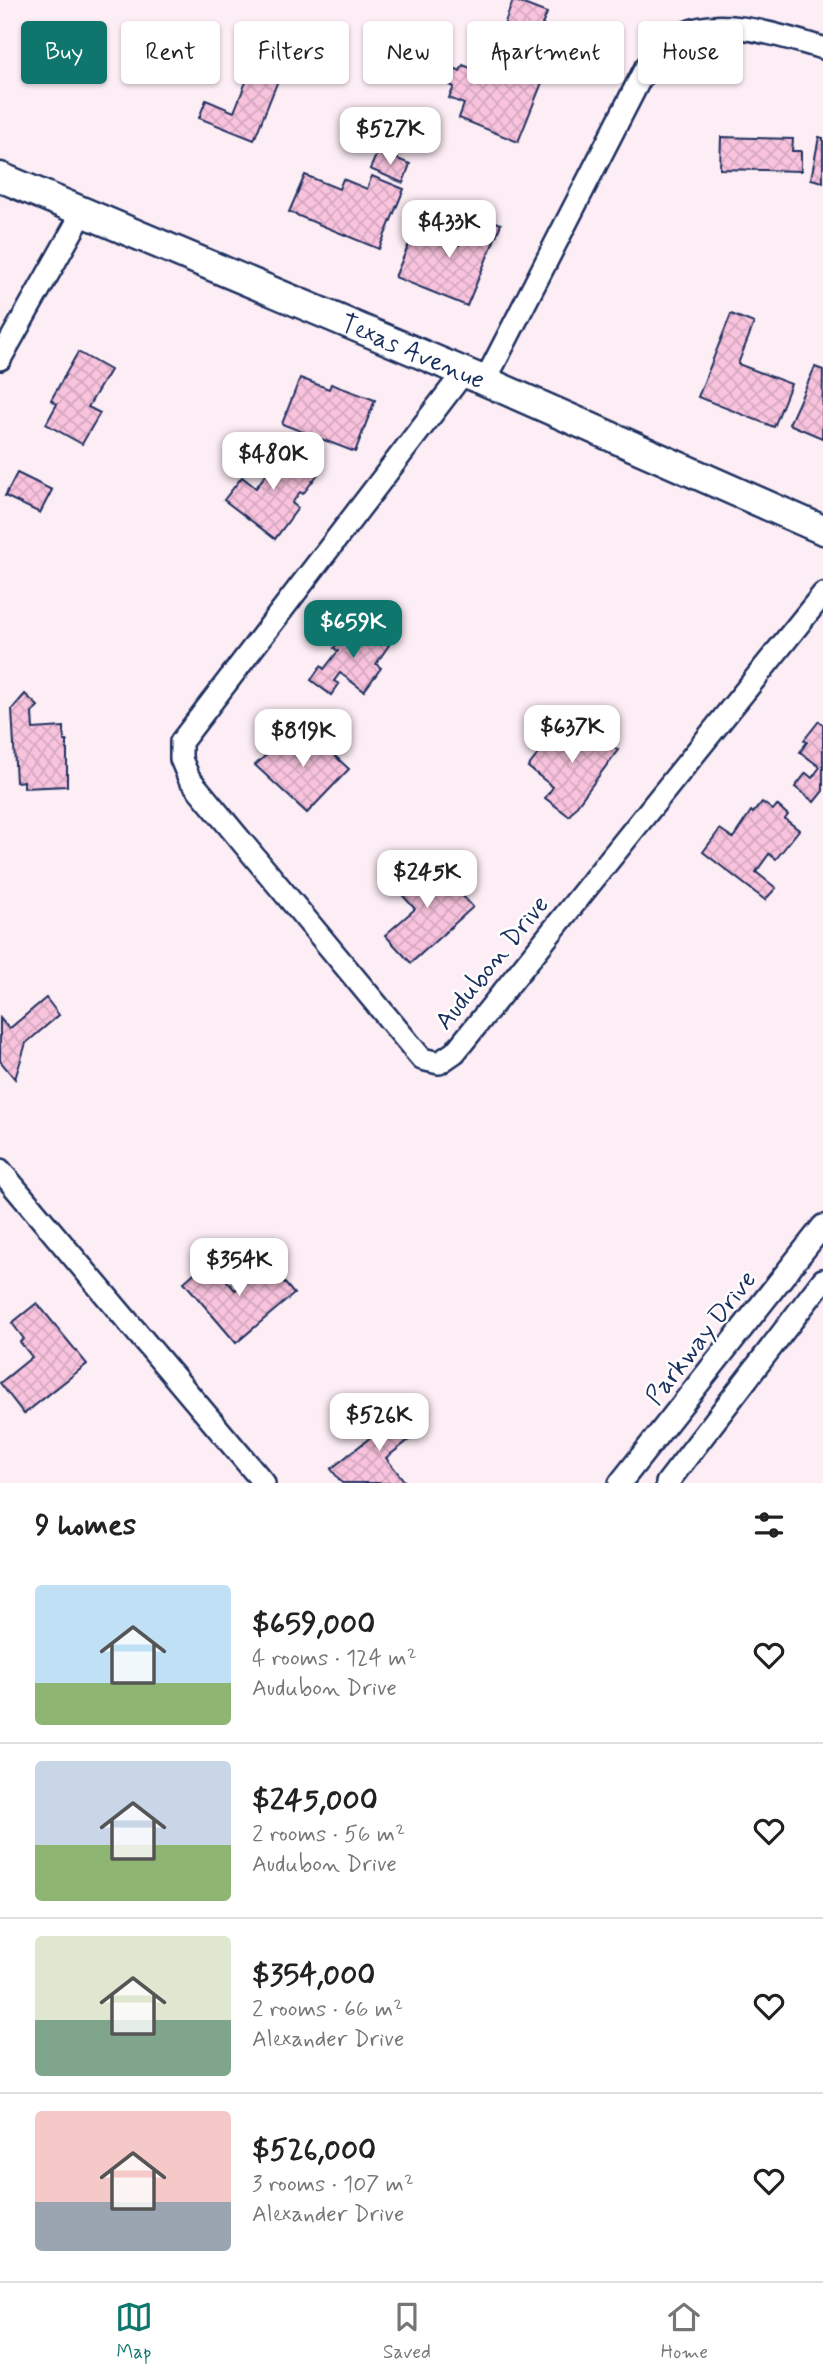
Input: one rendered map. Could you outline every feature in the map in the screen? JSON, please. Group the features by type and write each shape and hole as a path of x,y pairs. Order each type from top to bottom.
{"street":[{"name":"Audubon Drive","path":"823,48 767,33 708,26 681,34 646,67 474,377 181,742 181,759 189,778 422,1059 439,1063 455,1052 823,594"},
{"name":"Texas Avenue","path":"0,177 474,377 823,530"},
{"path":"0,359 83,212"},
{"path":"0,1170 264,1483"},
{"name":"Parkway Drive","path":"620,1483 823,1226"},
{"path":"667,1483 823,1280"}],"building":[{"path":"513,0 547,13 544,21 506,21"},
{"path":"463,65 467,67 467,84 541,84 518,142 459,118 464,104 449,98 454,87 450,85 453,84 456,69 460,71"},
{"path":"245,84 277,84 254,140 199,118 206,100 234,112"},
{"path":"721,137 793,139 792,151 801,151 801,171 720,169"},
{"path":"819,137 823,138 823,182 811,179"},
{"path":"378,151 410,164 403,183 370,169"},
{"path":"305,175 339,189 343,179 367,189 372,176 404,189 379,249 289,212"},
{"path":"472,212 501,224 467,306 395,277 416,227 459,245"},
{"path":"731,314 754,323 738,364 791,384 774,427 698,397"},
{"path":"78,352 110,370 88,407 100,413 82,444 46,424 57,404 51,400"},
{"path":"815,367 823,370 822,438 789,424"},
{"path":"300,378 329,389 331,384 375,400 355,452 282,424"},
{"path":"285,448 318,474 303,494 300,492 292,503 298,508 275,539 224,500 242,477 256,488 268,471 259,465 271,450 279,456"},
{"path":"17,473 52,490 40,513 5,496"},
{"path":"359,623 389,645 376,664 381,668 364,691 340,673 334,681 339,684 331,695 311,680 321,666 324,669 338,651 334,648 348,630 352,633"},
{"path":"25,694 38,706 32,713 33,729 64,727 64,741 67,741 67,786 24,788 24,781 16,782 12,709"},
{"path":"576,719 618,750 569,816 545,798 553,787 528,767 552,736 558,741"},
{"path":"819,721 823,725 823,791 814,802 795,787 806,773 812,778 820,767 800,752 807,742 804,740"},
{"path":"304,727 349,769 307,813 255,765 282,741 287,745"},
{"path":"762,802 773,810 777,805 788,815 785,819 799,830 776,859 769,854 756,872 776,888 765,900 703,852 720,829 733,838 751,811 753,813"},
{"path":"428,858 473,907 411,963 385,935 415,909 396,888"},
{"path":"46,998 59,1015 26,1043 15,1079 0,1061 0,1018 9,1029"},
{"path":"209,1260 235,1290 268,1263 294,1294 236,1343 184,1282"},
{"path":"37,1303 87,1364 24,1414 0,1383 32,1357 20,1342 24,1339 12,1323"},
{"path":"407,1408 424,1428 386,1458 406,1483 342,1483 331,1469"}]}
